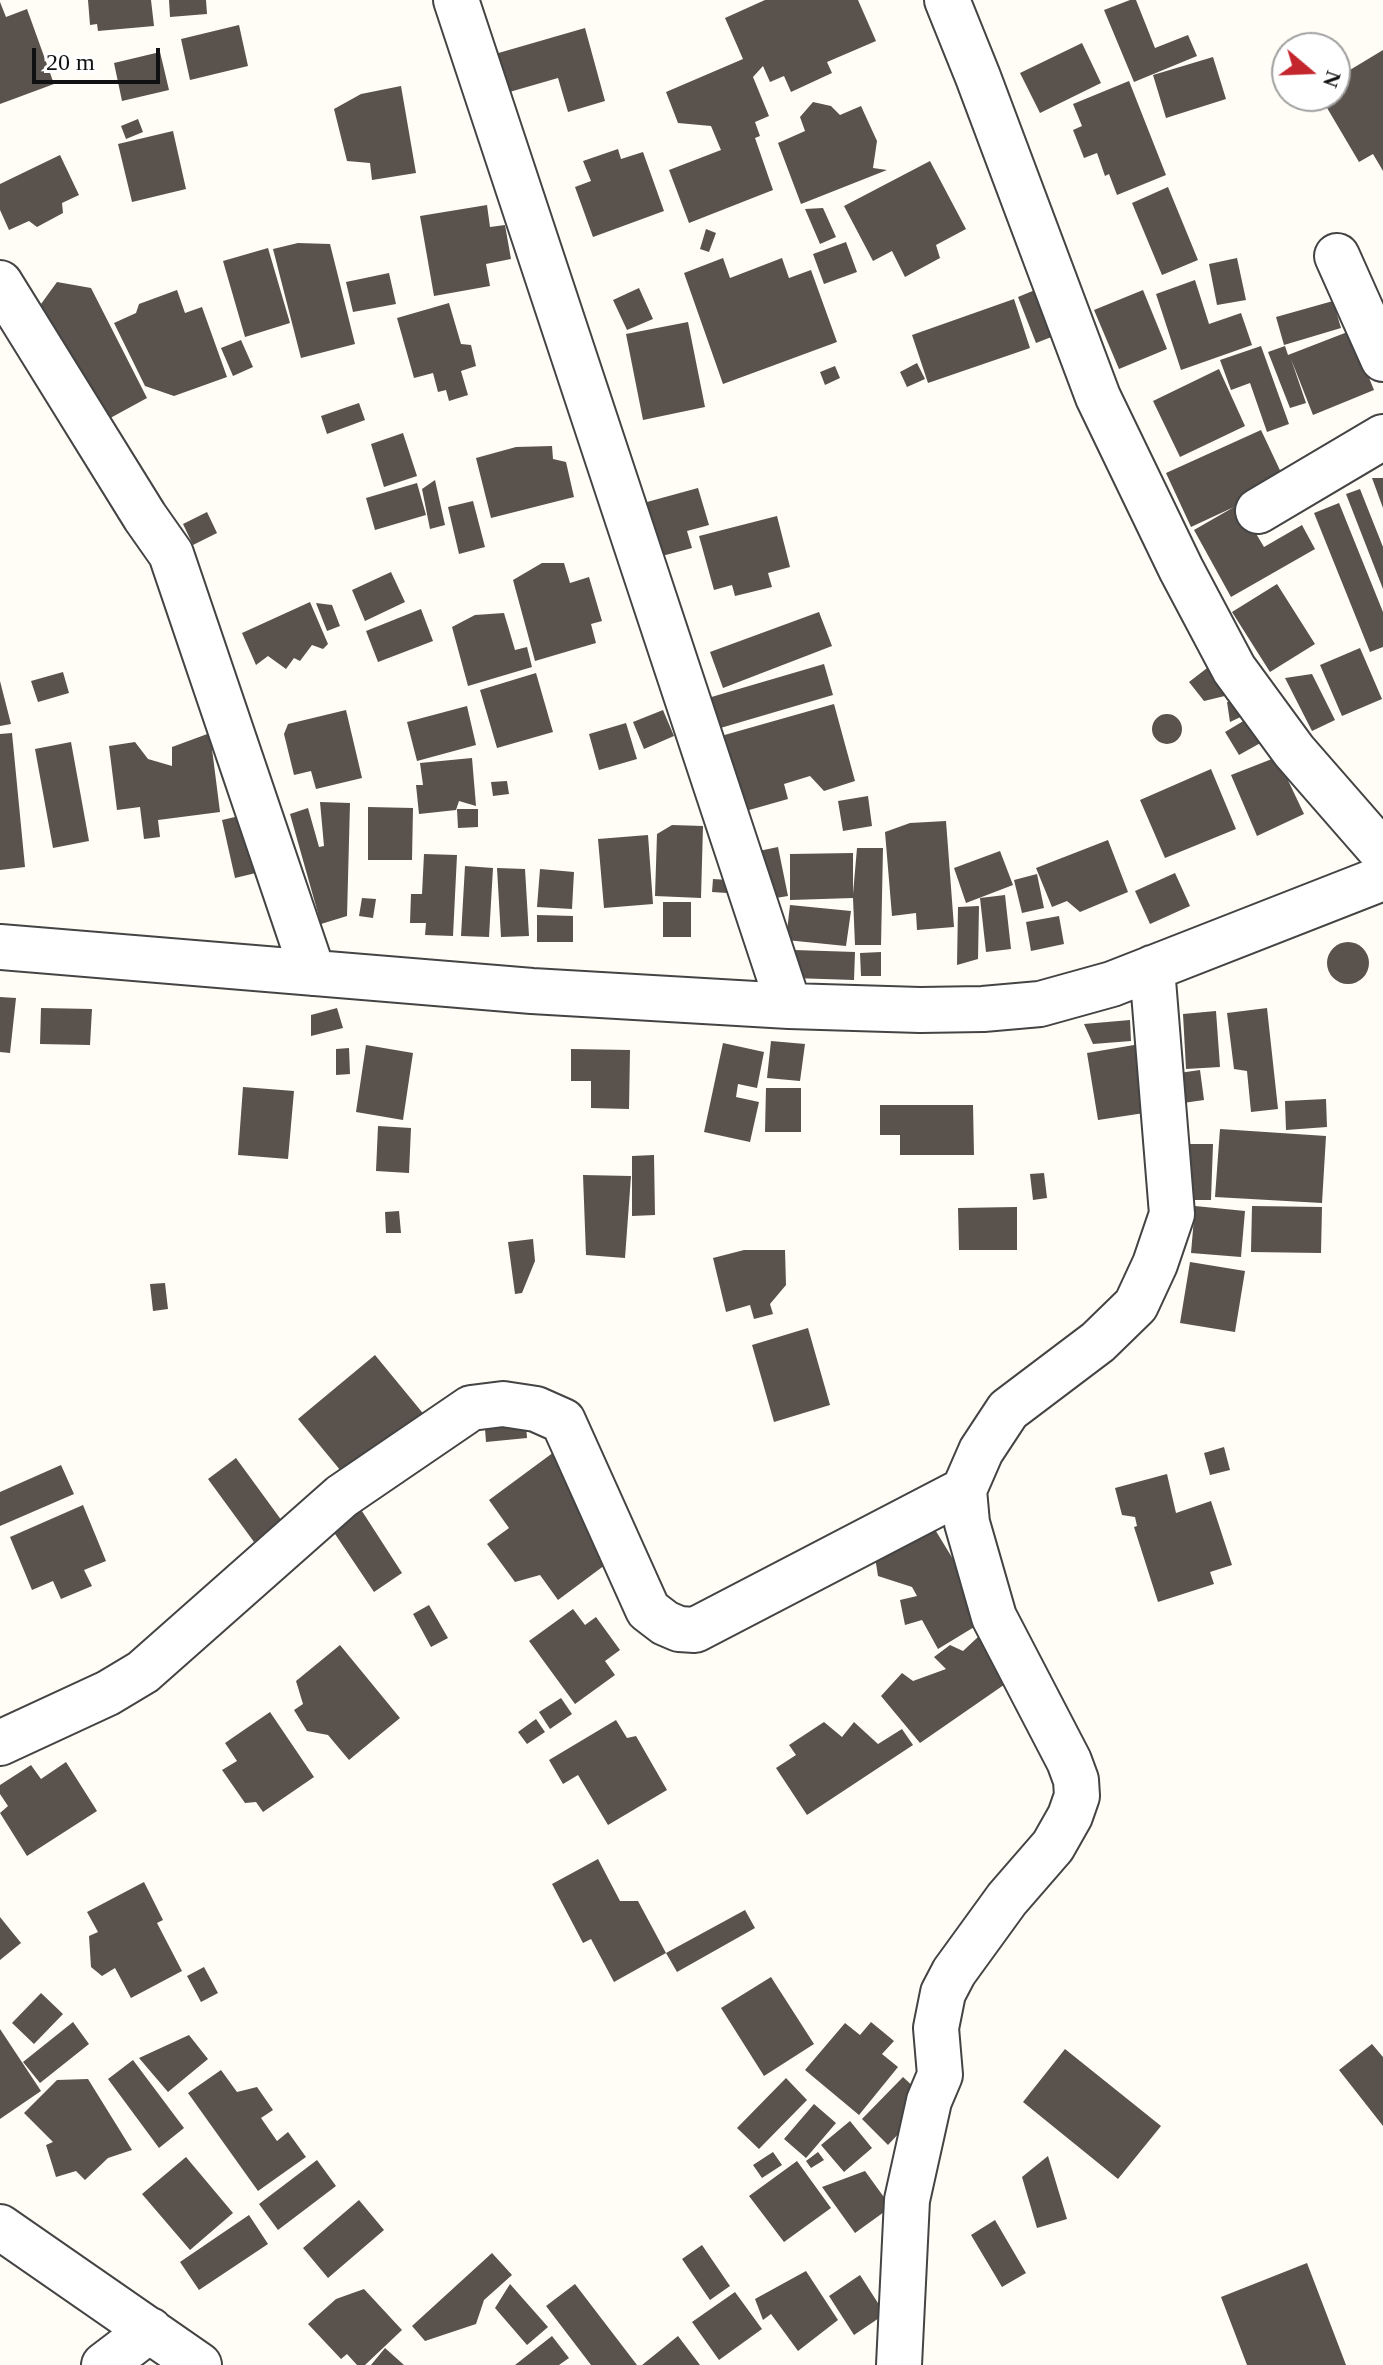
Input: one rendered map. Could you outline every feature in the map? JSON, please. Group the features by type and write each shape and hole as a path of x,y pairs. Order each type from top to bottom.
{"street":[{"path":"456,0 789,1006"},
{"path":"947,0 1098,397 1181,569 1234,669 1294,751 1383,853"},
{"path":"1337,256 1383,359"},
{"path":"0,283 171,554 313,973"},
{"path":"1258,511 1383,437"},
{"path":"0,947 532,991 789,1006 983,1009 1040,1004 1112,984 1383,878"},
{"path":"889,2360 907,2200 929,2101 940,2075 936,2028 943,1993 954,1972 1007,1899 1053,1846 1077,1796 1076,1780 1069,1761 994,1617 967,1523 964,1490 981,1451 1008,1410 1098,1342 1136,1305 1155,1264 1172,1214 1152,968"},
{"path":"0,1743 108,1693 143,1672 342,1496 471,1408 503,1404 536,1409 563,1421 648,1610 679,1629 695,1630 964,1490"},
{"path":"0,2227 199,2365"},
{"path":"104,2365 150,2330"}],"building":[{"path":"88,0 151,0 154,26 98,31 97,24 90,25"},
{"path":"169,0 206,0 207,14 170,17"},
{"path":"765,0 858,0 876,41 827,62 832,73 791,92 784,76 770,82 763,66 753,77 769,116 755,122 760,136 755,138 773,190 689,223 669,170 721,150 711,126 678,123 666,92 743,59 725,18"},
{"path":"1136,0 1155,48 1188,35 1197,56 1134,82 1104,10"},
{"path":"0,2 6,17 27,9 54,84 0,104"},
{"path":"239,25 248,66 190,80 181,39"},
{"path":"585,28 605,101 568,112 558,78 506,93 495,54"},
{"path":"1082,43 1101,83 1040,113 1020,73"},
{"path":"1383,50 1383,171 1373,154 1359,162 1329,112 1351,112 1351,69"},
{"path":"160,52 169,90 122,101 114,63"},
{"path":"1213,57 1226,99 1166,118 1153,75"},
{"path":"1129,81 1166,175 1117,195 1109,174 1105,176 1097,153 1084,158 1073,130 1082,126 1073,104"},
{"path":"401,86 416,173 372,180 370,163 347,161 334,109 361,94"},
{"path":"813,102 831,106 840,115 861,106 877,141 873,168 887,170 801,204 778,143 805,131 800,117"},
{"path":"138,119 143,132 126,139 121,126"},
{"path":"173,131 186,189 132,202 118,144"},
{"path":"618,149 621,159 643,152 664,211 593,237 575,187 591,181 583,161"},
{"path":"60,155 79,195 62,203 63,213 37,227 29,221 9,230 0,210 0,184"},
{"path":"930,161 966,229 936,245 940,258 905,277 892,251 873,261 844,206"},
{"path":"1168,187 1198,260 1162,275 1132,203"},
{"path":"487,205 490,227 505,225 511,259 486,264 490,286 434,296 420,216"},
{"path":"823,208 836,237 820,244 805,209"},
{"path":"706,229 716,233 709,252 700,249"},
{"path":"846,242 857,272 824,284 813,254"},
{"path":"298,243 330,244 355,344 301,358 273,249"},
{"path":"268,248 290,323 245,337 223,261"},
{"path":"723,258 730,278 782,258 789,278 811,270 837,342 723,384 684,273"},
{"path":"1237,258 1246,300 1217,305 1209,264"},
{"path":"389,273 396,304 353,312 346,282"},
{"path":"1195,280 1209,324 1241,313 1252,345 1181,370 1156,294"},
{"path":"57,282 91,288 147,398 103,422 41,304"},
{"path":"639,288 653,319 627,330 613,300"},
{"path":"177,290 185,313 202,307 227,377 174,396 145,386 114,323 136,313 139,304"},
{"path":"1035,290 1054,336 1036,343 1018,297"},
{"path":"1143,290 1167,349 1119,369 1094,310"},
{"path":"1014,299 1030,348 928,383 912,335"},
{"path":"1333,301 1341,328 1284,345 1276,317"},
{"path":"449,303 461,344 471,345 476,366 461,371 468,395 449,401 446,390 438,392 433,373 414,378 397,318"},
{"path":"688,322 705,407 643,420 626,334"},
{"path":"1350,331 1374,390 1313,415 1291,359 1306,403 1290,408 1268,352 1285,346 1288,355"},
{"path":"241,340 253,367 233,376 221,348"},
{"path":"1261,346 1289,424 1267,432 1250,383 1231,390 1220,360"},
{"path":"917,363 925,379 907,387 900,372"},
{"path":"835,366 840,378 825,385 820,372"},
{"path":"1219,369 1245,426 1180,457 1153,401"},
{"path":"359,403 365,420 327,434 321,416"},
{"path":"1261,430 1286,483 1239,505 1264,547 1302,525 1315,549 1231,597 1194,530 1234,507 1191,527 1166,473"},
{"path":"403,433 417,476 384,487 371,444"},
{"path":"552,446 553,459 566,462 574,497 491,518 476,458 516,447"},
{"path":"1372,478 1383,478 1383,508"},
{"path":"435,480 445,525 430,529 422,489"},
{"path":"417,483 426,515 375,530 366,498"},
{"path":"698,488 709,525 687,531 692,548 662,556 647,502"},
{"path":"1360,489 1383,547 1383,589 1346,494"},
{"path":"473,501 485,547 459,554 448,507"},
{"path":"1339,503 1383,612 1383,647 1370,652 1314,513"},
{"path":"207,512 217,533 193,545 183,524"},
{"path":"777,516 790,567 768,573 772,587 735,596 732,585 714,590 699,536"},
{"path":"542,563 564,563 570,583 589,577 602,621 591,624 596,643 535,661 513,580"},
{"path":"391,572 405,602 365,621 352,590"},
{"path":"1277,584 1315,644 1270,672 1232,612"},
{"path":"310,602 328,644 323,649 312,645 300,661 294,658 286,669 268,656 256,665 242,633"},
{"path":"316,603 332,605 340,626 327,631"},
{"path":"421,609 433,641 378,662 366,631"},
{"path":"819,612 832,646 723,688 710,652"},
{"path":"504,613 515,650 527,647 532,667 468,686 452,627 475,615"},
{"path":"1360,648 1382,699 1342,716 1320,665"},
{"path":"824,664 833,695 717,729 708,698"},
{"path":"1211,665 1233,694 1204,701 1189,682"},
{"path":"63,672 69,693 38,702 31,681"},
{"path":"536,673 553,732 497,748 480,690"},
{"path":"1312,674 1335,720 1312,731 1285,678"},
{"path":"0,681 11,724 0,726"},
{"path":"1240,701 1247,714 1230,722 1227,702"},
{"path":"834,704 855,781 824,791 810,776 784,784 788,799 742,812 721,736"},
{"path":"467,706 476,745 417,761 407,722"},
{"path":"346,710 362,778 316,789 311,771 294,775 284,734 288,724"},
{"path":"663,710 674,736 644,749 633,722"},
{"path":"1167,714 1178,718 1182,729 1178,740 1167,744 1156,740 1152,729 1156,718"},
{"path":"1250,717 1264,741 1239,755 1225,732"},
{"path":"626,723 637,759 599,770 589,734"},
{"path":"12,733 25,867 0,870 0,734"},
{"path":"210,733 220,812 158,820 160,837 144,839 140,807 117,810 109,746 135,742 148,759 172,766 172,747"},
{"path":"71,742 89,841 53,848 35,749"},
{"path":"1277,757 1304,814 1257,836 1231,775"},
{"path":"472,758 476,806 459,801 456,810 419,814 416,785 423,785 420,763"},
{"path":"1211,769 1236,829 1165,858 1140,800"},
{"path":"507,781 509,794 493,796 491,782"},
{"path":"868,796 872,826 843,831 838,801"},
{"path":"320,802 350,803 347,916 321,924 290,814 308,808 319,847 324,846"},
{"path":"368,807 413,808 412,860 368,860"},
{"path":"457,809 478,809 478,827 458,828"},
{"path":"248,814 260,872 235,878 222,820"},
{"path":"946,821 954,927 917,930 916,913 892,916 885,832 910,823"},
{"path":"672,825 703,826 701,898 655,896 657,834"},
{"path":"648,835 653,904 604,908 598,839"},
{"path":"1108,840 1128,892 1080,912 1067,901 1052,907 1036,868"},
{"path":"778,847 788,896 764,900 754,852"},
{"path":"857,848 883,848 881,945 855,945 853,898 790,900 790,854 853,853 853,894"},
{"path":"1000,851 1013,885 966,903 954,868"},
{"path":"424,854 457,855 453,936 425,935 426,923 410,923 411,894 422,894"},
{"path":"465,866 493,868 489,937 461,936"},
{"path":"497,868 525,869 529,936 501,937"},
{"path":"540,869 574,872 572,909 537,907"},
{"path":"1175,873 1190,906 1150,924 1135,891"},
{"path":"1037,874 1044,908 1022,913 1014,880"},
{"path":"713,879 728,880 727,893 712,892"},
{"path":"1005,895 1011,949 986,952 980,898"},
{"path":"362,898 376,899 373,918 359,916"},
{"path":"663,902 691,902 691,937 663,937"},
{"path":"790,905 851,911 846,946 786,940"},
{"path":"979,906 978,959 957,965 958,907"},
{"path":"537,915 573,916 573,942 537,942"},
{"path":"1059,916 1064,944 1031,951 1026,922"},
{"path":"1348,942 1363,948 1369,963 1363,978 1348,984 1333,978 1327,963 1333,948"},
{"path":"794,950 855,952 854,980 793,978"},
{"path":"881,952 881,976 861,976 860,953"},
{"path":"0,997 16,998 10,1053 0,1052"},
{"path":"41,1008 92,1009 90,1045 40,1044"},
{"path":"337,1008 343,1028 311,1036 311,1015"},
{"path":"1267,1008 1278,1109 1251,1112 1247,1071 1234,1069 1227,1013"},
{"path":"1216,1011 1220,1067 1186,1069 1183,1014"},
{"path":"1130,1020 1131,1041 1093,1044 1084,1024"},
{"path":"771,1041 805,1044 800,1081 767,1078"},
{"path":"723,1043 764,1052 757,1088 738,1084 736,1097 759,1102 750,1142 704,1132"},
{"path":"1140,1044 1151,1112 1098,1120 1087,1053"},
{"path":"366,1045 413,1053 403,1120 356,1112"},
{"path":"349,1048 350,1074 336,1075 336,1049"},
{"path":"571,1049 630,1050 629,1109 591,1108 591,1081 571,1081"},
{"path":"1200,1070 1204,1100 1183,1103 1179,1073"},
{"path":"243,1087 294,1091 288,1159 238,1155"},
{"path":"766,1088 801,1088 801,1132 765,1132"},
{"path":"1326,1099 1327,1127 1286,1130 1285,1101"},
{"path":"880,1105 973,1105 974,1155 900,1155 900,1135 880,1135"},
{"path":"378,1126 411,1128 409,1173 376,1171"},
{"path":"1220,1129 1326,1136 1322,1203 1215,1197"},
{"path":"1188,1144 1213,1144 1211,1200 1187,1200"},
{"path":"654,1155 655,1215 632,1216 632,1156"},
{"path":"1044,1173 1047,1198 1033,1200 1030,1174"},
{"path":"583,1175 631,1176 625,1258 586,1255"},
{"path":"1195,1206 1245,1211 1241,1257 1191,1253"},
{"path":"1252,1206 1322,1207 1321,1253 1251,1252"},
{"path":"1017,1207 1017,1250 959,1250 958,1208"},
{"path":"399,1211 401,1233 386,1233 385,1212"},
{"path":"533,1239 535,1261 522,1293 515,1294 508,1242"},
{"path":"744,1250 785,1250 786,1285 770,1304 773,1314 754,1319 750,1305 726,1312 713,1258"},
{"path":"1190,1262 1245,1271 1235,1332 1180,1323"},
{"path":"165,1283 168,1309 153,1311 150,1284"},
{"path":"808,1328 830,1405 774,1422 752,1345"},
{"path":"375,1355 426,1417 350,1482 298,1419"},
{"path":"525,1412 527,1438 486,1442 484,1415"},
{"path":"1224,1447 1230,1470 1210,1475 1204,1453"},
{"path":"554,1452 605,1523 589,1534 609,1562 558,1600 540,1575 515,1582 487,1544 509,1528 489,1500"},
{"path":"236,1458 282,1521 254,1542 208,1479"},
{"path":"61,1465 74,1494 0,1526 0,1492"},
{"path":"1167,1474 1176,1513 1211,1501 1232,1565 1210,1572 1214,1584 1158,1602 1134,1527 1137,1526 1135,1517 1122,1515 1115,1488"},
{"path":"83,1505 106,1561 84,1570 92,1586 61,1599 53,1581 32,1590 10,1537"},
{"path":"360,1508 402,1573 374,1592 331,1528"},
{"path":"931,1523 989,1618 938,1649 922,1620 905,1625 900,1600 917,1596 912,1587 878,1576 875,1557"},
{"path":"429,1605 448,1638 431,1647 413,1614"},
{"path":"573,1609 585,1625 596,1617 620,1650 605,1661 615,1675 575,1704 529,1641"},
{"path":"978,1637 1011,1680 920,1743 881,1696 902,1673 913,1681 946,1669 934,1657 950,1645 963,1651"},
{"path":"340,1645 400,1718 349,1760 328,1735 307,1731 294,1710 303,1704 296,1681"},
{"path":"561,1698 572,1714 550,1729 539,1712"},
{"path":"270,1712 314,1777 263,1812 256,1802 245,1803 222,1770 237,1761 225,1743"},
{"path":"536,1719 545,1732 527,1744 518,1732"},
{"path":"616,1720 627,1738 636,1736 667,1790 608,1825 578,1775 563,1784 549,1760"},
{"path":"824,1722 842,1737 854,1722 878,1744 902,1729 913,1745 807,1815 776,1768 796,1755 789,1745"},
{"path":"66,1762 97,1811 27,1856 0,1813 8,1806 0,1794 0,1785 31,1765 41,1779"},
{"path":"598,1859 620,1901 638,1901 666,1953 614,1982 591,1939 583,1943 552,1884"},
{"path":"144,1882 163,1920 157,1923 182,1971 131,1998 115,1968 102,1976 91,1967 89,1936 98,1932 87,1912"},
{"path":"745,1910 755,1928 677,1972 666,1953"},
{"path":"0,1917 21,1943 0,1960"},
{"path":"204,1967 218,1993 201,2002 187,1976"},
{"path":"771,1977 814,2044 764,2076 721,2008"},
{"path":"41,1993 63,2014 34,2044 12,2023"},
{"path":"73,2022 89,2044 40,2083 23,2062"},
{"path":"871,2022 894,2041 882,2054 898,2067 859,2115 805,2070 845,2023 860,2035"},
{"path":"0,2029 41,2091 0,2119"},
{"path":"189,2035 208,2059 168,2092 139,2058"},
{"path":"1372,2044 1383,2057 1383,2126 1339,2070"},
{"path":"1065,2049 1161,2126 1118,2179 1023,2102"},
{"path":"133,2060 184,2128 159,2148 108,2079"},
{"path":"221,2070 237,2092 257,2087 273,2110 261,2118 277,2141 288,2132 306,2157 258,2191 188,2093"},
{"path":"903,2077 929,2101 888,2145 862,2119"},
{"path":"786,2078 807,2100 759,2149 737,2128"},
{"path":"88,2079 132,2150 108,2158 85,2180 76,2171 56,2177 46,2145 53,2142 24,2113 57,2080"},
{"path":"814,2104 836,2123 806,2158 784,2139"},
{"path":"850,2121 872,2148 844,2172 821,2145"},
{"path":"773,2152 782,2165 762,2178 753,2165"},
{"path":"818,2152 824,2160 811,2168 806,2161"},
{"path":"1048,2156 1067,2219 1037,2228 1022,2177"},
{"path":"186,2157 233,2213 190,2250 142,2194"},
{"path":"317,2160 336,2186 278,2230 259,2204"},
{"path":"797,2161 831,2208 784,2242 749,2196"},
{"path":"865,2171 891,2207 855,2233 822,2187"},
{"path":"359,2200 384,2230 328,2278 303,2248"},
{"path":"249,2215 268,2244 199,2290 180,2262"},
{"path":"995,2220 1026,2273 1002,2287 971,2235"},
{"path":"702,2245 730,2286 710,2300 682,2259"},
{"path":"492,2253 512,2275 484,2300 476,2324 425,2341 412,2326"},
{"path":"1307,2263 1346,2365 1247,2365 1221,2297"},
{"path":"806,2271 838,2320 798,2351 771,2314 763,2320 755,2299"},
{"path":"860,2275 885,2314 854,2335 829,2296"},
{"path":"510,2284 548,2327 527,2345 495,2308"},
{"path":"575,2284 637,2365 591,2365 546,2306"},
{"path":"364,2289 402,2330 365,2365 357,2365 347,2354 341,2359 308,2324 336,2299"},
{"path":"735,2292 762,2329 719,2360 692,2322"},
{"path":"552,2336 569,2358 559,2365 515,2365"},
{"path":"678,2336 700,2365 642,2365"},
{"path":"385,2348 404,2365 371,2365"}]}
